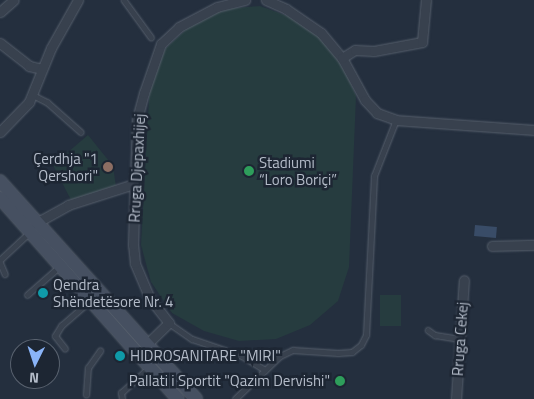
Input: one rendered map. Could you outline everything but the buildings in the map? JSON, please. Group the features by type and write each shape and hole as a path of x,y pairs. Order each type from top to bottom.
{"main road":[{"path":"0,181 60,266 148,343 196,399"},
{"path":"0,198 33,227 94,297 117,337 150,368 178,399"}],"street":[{"path":"0,12 14,0"},
{"path":"0,132 33,95 42,69 78,0"},
{"name":"Rruga Djepaxhijej","path":"169,323 150,299 135,263 134,184 137,119 161,44 179,27 197,16 245,0"},
{"path":"266,0 292,12 321,33 342,58 354,83 377,112 396,120 534,130"},
{"path":"342,58 355,50 374,52 422,42 426,0"},
{"path":"0,43 29,66 42,69"},
{"path":"33,227 68,205 134,184"},
{"path":"492,246 534,245"},
{"name":"Rruga Cekej","path":"456,399 464,280"},
{"path":"148,343 169,323"}],"lane":[{"path":"124,0 151,37"},
{"path":"33,95 47,102 81,132"},
{"path":"235,399 280,356 293,350 352,352 361,345 366,335 374,176 396,120"},
{"path":"5,274 0,261 33,227"},
{"path":"27,295 60,266"},
{"path":"65,349 56,336 61,326 94,297"},
{"path":"169,323 192,339 242,356 265,370"},
{"path":"428,330 436,336 460,339"},
{"path":"86,395 88,368 100,351"},
{"path":"122,399 121,393 150,368"}],"green space":[{"name":"Stadiumi “Loro Boriçi”","path":"260,6 293,18 321,36 343,64 356,96 349,267 338,301 310,325 276,339 239,341 204,331 172,313 151,282 141,245 150,80 166,48 192,24 224,9"},
{"path":"88,135 113,166 116,187 72,202 53,165"},
{"path":"380,295 401,295 401,326 380,326"}],"water":[{"path":"475,225 497,227 496,238 474,236"}],"place":[{"name":"Çerdhja \"1 Qershori\"","path":"108,167"},
{"name":"Stadiumi “Loro Boriçi”","path":"249,171"},
{"name":"Qendra Shëndetësore Nr. 4","path":"43,293"},
{"name":"HIDROSANITARE \"MIRI\"","path":"120,356"},
{"name":"Pallati i Sportit \"Qazim Dervishi\"","path":"340,381"}]}
